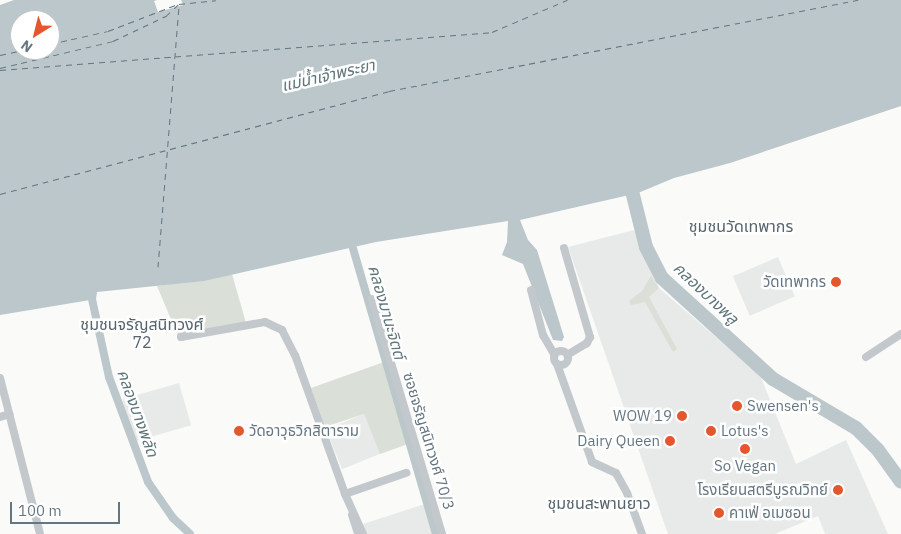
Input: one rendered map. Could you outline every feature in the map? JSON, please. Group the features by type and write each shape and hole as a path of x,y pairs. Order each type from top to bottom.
{"street":[{"path":"557,364 566,363 567,355 590,337 564,248"},
{"path":"530,290 543,335 554,354 592,462 616,473 627,494 642,534"},
{"name":"ซอยจรัญสนิทวงศ์ 70/3","path":"372,299 442,534"},
{"path":"181,337 255,323 278,326 295,356 345,494 364,534"},
{"path":"866,357 901,334"},
{"path":"554,354 560,351 567,355"},
{"path":"0,378 40,534"},
{"path":"0,416 10,414"},
{"path":"345,494 406,473"},
{"path":"351,506 358,534"}],"shaded area":[{"path":"634,230 659,288 760,375 796,464 846,440 888,534 825,534 818,516 775,534 668,534 568,247"},
{"path":"778,257 795,297 750,316 733,276"},
{"path":"232,274 246,323 178,336 157,286"},
{"path":"651,276 659,288 649,297 677,349 673,352 645,302 631,305 629,301 642,291"},
{"path":"384,362 408,444 380,454 364,414 325,427 311,388"},
{"path":"179,383 191,425 134,442 122,399"},
{"path":"364,414 380,454 342,469 326,429"},
{"path":"425,504 434,534 366,534 363,524"}],"water":[{"name":"แม่น้ำเจ้าพระยา","path":"14,0 157,0 154,1 158,12 183,5 181,0 901,0 901,106 730,163 674,178 638,193 520,220 528,240 537,250 564,337 562,341 553,340 523,264 502,255 507,242 508,221 376,242 204,281 97,292 96,299 0,315 0,5"}],"waterway":[{"name":"คลองบางพลู","path":"628,175 646,247 662,278 773,379 856,428 878,450 901,482"},
{"name":"คลองมานะจิตต์","path":"350,238 436,534"},
{"name":"คลองบางพลัด","path":"90,290 109,377 148,482 173,518 190,534"}],"ferry route":[{"path":"0,68 113,41 166,16 179,4 216,0"},
{"path":"0,70 492,32 567,0"},
{"path":"0,194 389,91 858,0"},
{"path":"60,42 108,31 178,4"},
{"path":"158,267 179,4"},
{"path":"0,55 10,53"}],"place":[{"name":"วัดเทพากร","path":"836,282"},
{"name":"Swensen's","path":"737,406"},
{"name":"WOW 19","path":"682,416"},
{"name":"วัดอาวุธวิกสิตาราม","path":"239,431"},
{"name":"Lotus's","path":"711,431"},
{"name":"Dairy Queen","path":"670,441"},
{"name":"So Vegan","path":"745,449"},
{"name":"โรงเรียนสตรีบูรณวิทย์","path":"838,490"},
{"name":"คาเฟ่ อเมซอน","path":"719,513"}],"district":[{"name":"ชุมชนวัดเทพากร","path":"741,226"},
{"name":"ชุมชนจรัญสนิทวงศ์ 72","path":"142,333"},
{"name":"ชุมชนสะพานยาว","path":"599,503"}]}
